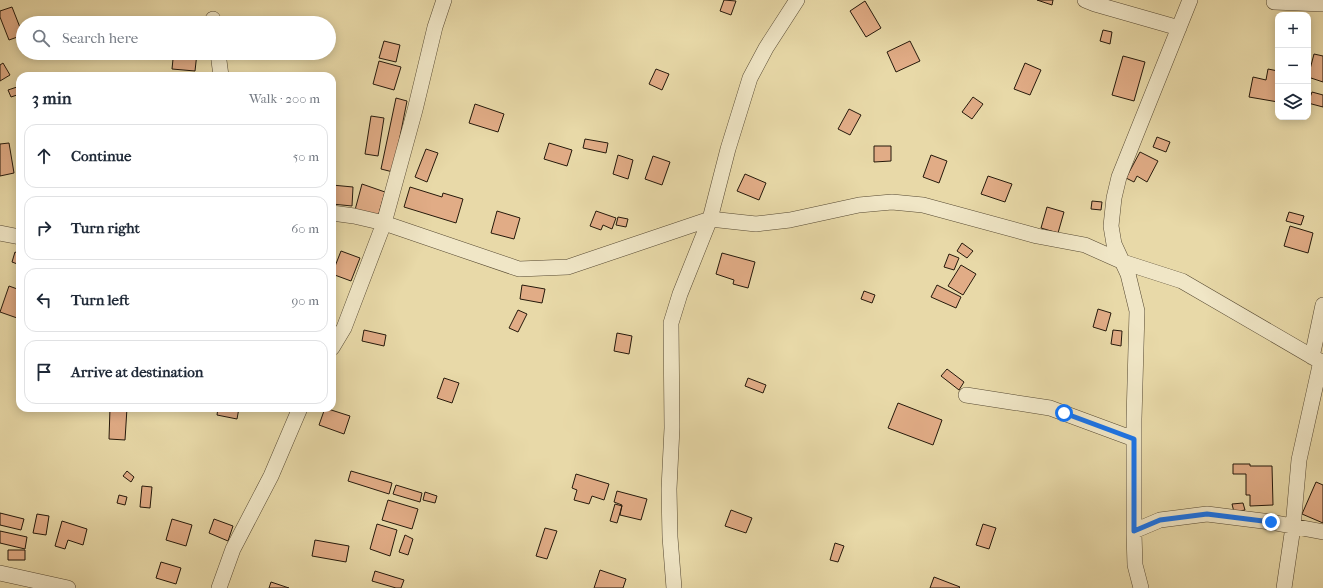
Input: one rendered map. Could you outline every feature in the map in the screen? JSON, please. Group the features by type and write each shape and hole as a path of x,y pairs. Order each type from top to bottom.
{"street":[{"path":"336,341 344,328 384,223 415,110 435,27 444,0"},
{"path":"674,588 670,537 672,428 671,323 680,294 710,219 728,149 750,78 766,48 797,0"},
{"path":"1085,0 1179,28"},
{"path":"1141,588 1135,565 1134,531 1134,439 1137,311 1128,274 1114,244 1111,226 1114,198 1119,177 1190,0"},
{"path":"1274,2 1323,4"},
{"path":"219,60 220,72"},
{"path":"336,214 384,223 520,269 568,267 710,219 756,224 790,220 859,205 892,202 923,205 1037,236 1085,245 1122,262 1182,281 1319,360"},
{"path":"0,233 16,236"},
{"path":"1284,588 1293,526 1299,460 1319,360 1323,305"},
{"path":"966,395 1050,408 1134,439"},
{"path":"219,588 234,549 271,476 298,412"},
{"path":"1134,531 1160,520 1207,514 1271,522 1323,532"},
{"path":"0,573 68,588"}],"building":[{"path":"724,0 736,1 731,15 720,11"},
{"path":"1037,0 1053,0 1052,5"},
{"path":"865,1 881,28 866,37 850,11"},
{"path":"12,7 16,17 16,38 9,40 0,17 0,11"},
{"path":"1103,30 1112,32 1110,44 1100,41"},
{"path":"384,41 400,45 396,62 379,58"},
{"path":"910,41 920,61 896,72 887,52"},
{"path":"1314,54 1323,56 1323,82 1311,78 1311,66"},
{"path":"1123,56 1145,62 1134,101 1112,95"},
{"path":"173,60 196,60 195,71 172,69"},
{"path":"379,61 401,67 394,90 373,84"},
{"path":"3,63 10,75 0,81 0,65"},
{"path":"1025,63 1041,70 1030,95 1014,89"},
{"path":"656,69 669,74 662,90 649,84"},
{"path":"1268,69 1275,70 1275,101 1249,97 1253,77 1266,80"},
{"path":"16,87 16,95 11,97 8,90"},
{"path":"1312,92 1323,95 1323,107 1311,104"},
{"path":"973,97 983,104 972,119 962,112"},
{"path":"396,98 407,101 393,172 381,169"},
{"path":"475,104 504,114 498,132 469,123"},
{"path":"849,109 861,115 850,135 838,129"},
{"path":"371,116 384,118 378,156 365,154"},
{"path":"1157,137 1170,142 1166,152 1153,147"},
{"path":"585,139 608,143 606,153 583,148"},
{"path":"9,143 14,173 0,176 0,144"},
{"path":"549,143 572,150 567,166 544,159"},
{"path":"874,146 891,146 891,161 874,162"},
{"path":"426,149 438,153 427,182 415,177"},
{"path":"1140,152 1158,161 1147,182 1137,176 1134,182 1126,178"},
{"path":"618,155 633,160 628,179 613,174"},
{"path":"931,155 947,161 939,183 923,177"},
{"path":"653,156 670,162 662,185 645,179"},
{"path":"745,174 766,183 759,200 737,191"},
{"path":"988,176 1012,184 1005,202 981,194"},
{"path":"362,184 385,192 378,217 355,210"},
{"path":"336,185 353,187 352,206 336,204"},
{"path":"410,187 442,197 443,193 463,199 456,223 404,207"},
{"path":"1092,201 1102,202 1101,210 1091,209"},
{"path":"1047,207 1064,212 1058,233 1041,228"},
{"path":"497,211 520,218 514,239 491,233"},
{"path":"596,211 616,218 612,229 603,225 601,230 590,226"},
{"path":"1289,212 1304,216 1301,225 1286,221"},
{"path":"618,217 628,219 626,227 616,225"},
{"path":"1290,226 1313,233 1308,253 1284,246"},
{"path":"962,243 973,251 967,258 957,251"},
{"path":"341,251 360,258 351,281 336,275 336,264"},
{"path":"15,252 16,264 12,262"},
{"path":"722,253 755,262 748,288 733,284 734,280 716,274"},
{"path":"949,254 959,258 954,270 944,267"},
{"path":"961,265 976,274 963,295 948,286"},
{"path":"522,285 545,289 542,303 520,299"},
{"path":"937,285 961,297 956,308 931,297"},
{"path":"9,286 16,289 16,318 0,312"},
{"path":"864,291 875,295 872,303 861,299"},
{"path":"1098,309 1111,313 1106,331 1093,327"},
{"path":"518,310 527,314 518,332 509,328"},
{"path":"364,330 386,335 384,346 362,341"},
{"path":"1113,330 1122,331 1121,346 1111,344"},
{"path":"617,333 632,336 629,354 614,351"},
{"path":"947,369 964,382 959,390 941,376"},
{"path":"444,378 459,383 452,403 437,398"},
{"path":"748,378 766,385 763,393 745,386"},
{"path":"898,403 942,420 933,445 888,428"},
{"path":"110,412 127,412 125,440 109,439"},
{"path":"217,412 238,412 237,419 217,415"},
{"path":"324,412 336,412 350,416 344,434 319,425"},
{"path":"1233,464 1272,466 1273,505 1250,506 1250,495 1246,495 1246,474 1233,474"},
{"path":"127,471 134,477 131,482 123,476"},
{"path":"351,471 392,483 389,494 348,481"},
{"path":"576,474 609,484 604,500 592,496 589,504 574,500 577,490 572,488"},
{"path":"1316,482 1323,485 1323,523 1302,514"},
{"path":"396,485 422,493 420,502 393,494"},
{"path":"142,486 152,487 150,508 140,507"},
{"path":"617,491 647,499 641,520 620,515 622,505 614,502"},
{"path":"425,492 437,496 435,503 423,500"},
{"path":"119,495 127,497 125,505 117,503"},
{"path":"388,500 418,509 412,529 382,520"},
{"path":"1243,503 1245,510 1234,512 1232,504"},
{"path":"615,504 622,506 617,523 610,521"},
{"path":"731,510 752,518 746,533 725,526"},
{"path":"0,513 24,519 21,530 0,525"},
{"path":"37,514 49,516 46,535 33,533"},
{"path":"172,519 192,525 186,546 166,540"},
{"path":"214,519 233,526 228,541 209,533"},
{"path":"62,521 87,529 83,545 68,540 65,549 55,546"},
{"path":"377,524 397,530 390,556 370,549"},
{"path":"983,524 996,528 989,549 976,545"},
{"path":"545,528 557,531 547,559 536,556"},
{"path":"0,531 27,537 25,549 0,543"},
{"path":"405,535 413,539 408,555 399,552"},
{"path":"315,540 349,546 346,562 312,556"},
{"path":"835,543 844,546 838,562 830,560"},
{"path":"8,550 25,550 25,560 8,560"},
{"path":"161,562 181,568 176,584 156,578"},
{"path":"600,570 626,579 623,588 594,588"},
{"path":"375,571 404,580 401,588 372,581"},
{"path":"934,577 960,587 930,588"},
{"path":"271,582 289,588 269,588"}],"route":[{"path":"1064,413 1134,439 1134,531 1160,520 1207,514 1271,522"}]}
